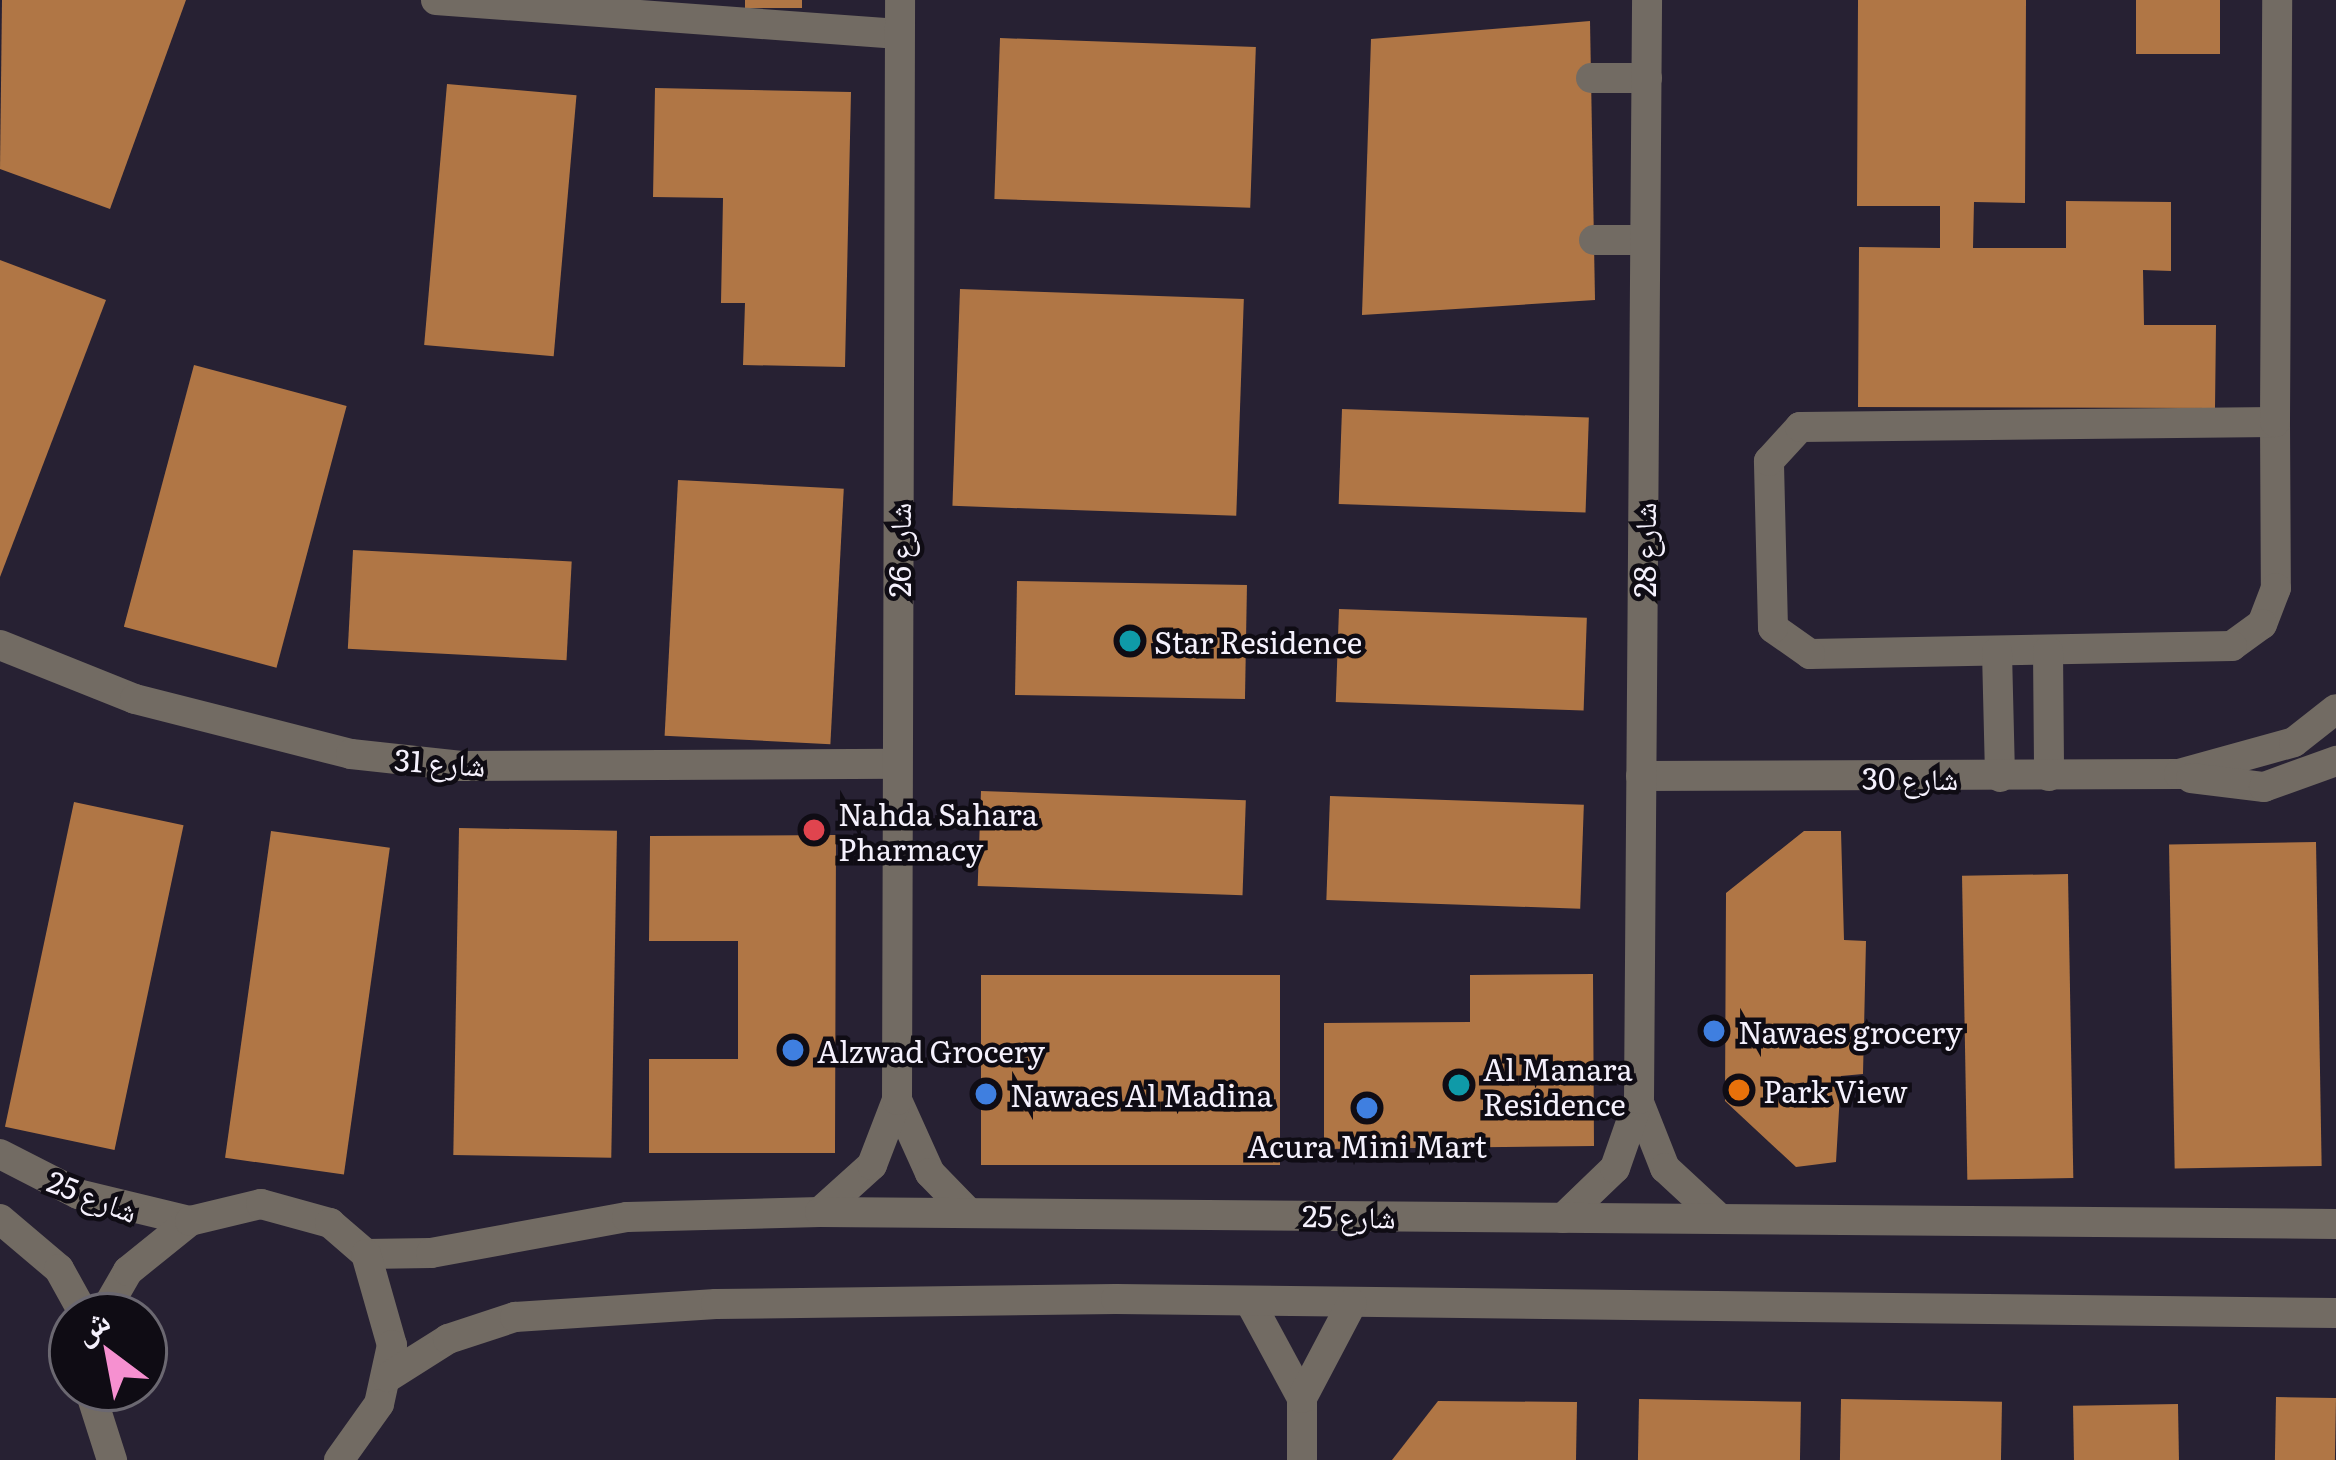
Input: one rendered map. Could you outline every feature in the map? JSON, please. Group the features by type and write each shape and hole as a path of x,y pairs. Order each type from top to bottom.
{"street":[{"path":"436,0 899,34"},
{"name":"شارع 26","path":"820,1212 872,1165 897,1100 899,0"},
{"name":"شارع 28","path":"1563,1218 1615,1168 1639,1100 1647,0"},
{"path":"2275,422 1811,426 1779,440 1769,461 1768,599 1783,640 1810,654 2213,650 2262,624 2276,588 2277,0"},
{"path":"1592,78 1647,78"},
{"path":"1594,240 1645,240"},
{"name":"شارع 31","path":"0,645 135,699 351,754 460,766 897,764"},
{"path":"2048,651 2049,776"},
{"path":"1997,652 2000,777"},
{"name":"شارع 30","path":"2179,774 2294,742 2336,709"},
{"name":"شارع 30","path":"1641,776 2179,774 2264,787 2336,761"},
{"name":"شارع 26","path":"897,1100 930,1173 967,1211"},
{"name":"شارع 28","path":"1639,1100 1665,1168 1719,1219"},
{"name":"شارع 25","path":"0,1154 78,1194 190,1221"},
{"path":"118,1292 137,1262 190,1221 236,1206 285,1206 330,1223 366,1254 390,1313 388,1377 339,1460"},
{"name":"شارع 25","path":"366,1254 430,1253 627,1217 820,1212 2336,1224"},
{"name":"شارع 25","path":"0,1219 59,1269 72,1292"},
{"path":"388,1377 481,1326 551,1312 1250,1302 2336,1313"},
{"path":"1250,1302 1302,1398"},
{"path":"1302,1460 1302,1398 1352,1304"},
{"path":"90,1412 90,1460"},
{"path":"94,1412 112,1460"}],"building":[{"path":"2,0 186,0 110,209 0,169"},
{"path":"745,0 802,0 802,8 745,8"},
{"path":"1858,0 2026,0 2025,203 1974,202 1973,248 2066,248 2066,201 2171,202 2171,271 2143,270 2144,325 2216,325 2215,408 1858,407 1859,247 1940,248 1940,206 1857,206"},
{"path":"2136,0 2220,0 2220,54 2136,54"},
{"path":"1590,21 1595,300 1362,315 1371,39"},
{"path":"1000,38 1256,47 1250,208 994,199"},
{"path":"447,84 577,95 554,356 424,345"},
{"path":"655,88 851,92 845,367 743,365 745,303 721,303 723,198 653,197"},
{"path":"0,260 106,300 0,577"},
{"path":"960,289 1244,299 1236,516 952,506"},
{"path":"194,365 347,406 276,668 124,627"},
{"path":"1342,409 1589,418 1586,513 1339,504"},
{"path":"678,480 844,489 830,744 665,736"},
{"path":"353,550 572,561 567,660 348,649"},
{"name":"Star Residence","path":"1017,581 1247,585 1245,699 1015,695"},
{"path":"1339,609 1587,618 1584,711 1336,702"},
{"path":"981,791 1246,800 1243,895 978,886"},
{"path":"1330,796 1584,805 1580,909 1326,900"},
{"path":"74,802 184,825 115,1150 5,1127"},
{"path":"459,828 617,831 611,1158 453,1155"},
{"path":"271,831 390,848 344,1174 225,1158"},
{"path":"1804,831 1841,831 1844,940 1866,941 1863,1074 1841,1076 1836,1162 1796,1167 1725,1101 1726,893"},
{"path":"836,835 835,1153 649,1153 649,1059 738,1059 738,941 649,941 650,836"},
{"path":"2316,842 2322,1166 2175,1169 2169,845"},
{"path":"2068,874 2073,1178 1967,1180 1962,876"},
{"name":"Al Manara Residence","path":"1593,974 1594,1146 1324,1149 1324,1023 1470,1022 1470,975"},
{"path":"981,975 1280,975 1280,1165 981,1165"},
{"path":"2276,1397 2336,1398 2335,1460 2275,1460"},
{"path":"1639,1399 1801,1402 1800,1460 1638,1460"},
{"path":"1841,1399 2002,1402 2001,1460 1840,1460"},
{"path":"1438,1401 1577,1402 1576,1460 1392,1460"},
{"path":"2178,1404 2179,1460 2074,1460 2073,1406"}],"place":[{"name":"Star Residence","path":"1130,641"},
{"name":"Nahda Sahara Pharmacy","path":"814,830"},
{"name":"Nawaes grocery","path":"1714,1031"},
{"name":"Alzwad Grocery","path":"793,1050"},
{"name":"Al Manara Residence","path":"1459,1085"},
{"name":"Park View","path":"1739,1090"},
{"name":"Nawaes Al Madina","path":"986,1094"},
{"name":"Acura Mini Mart","path":"1367,1108"}]}
